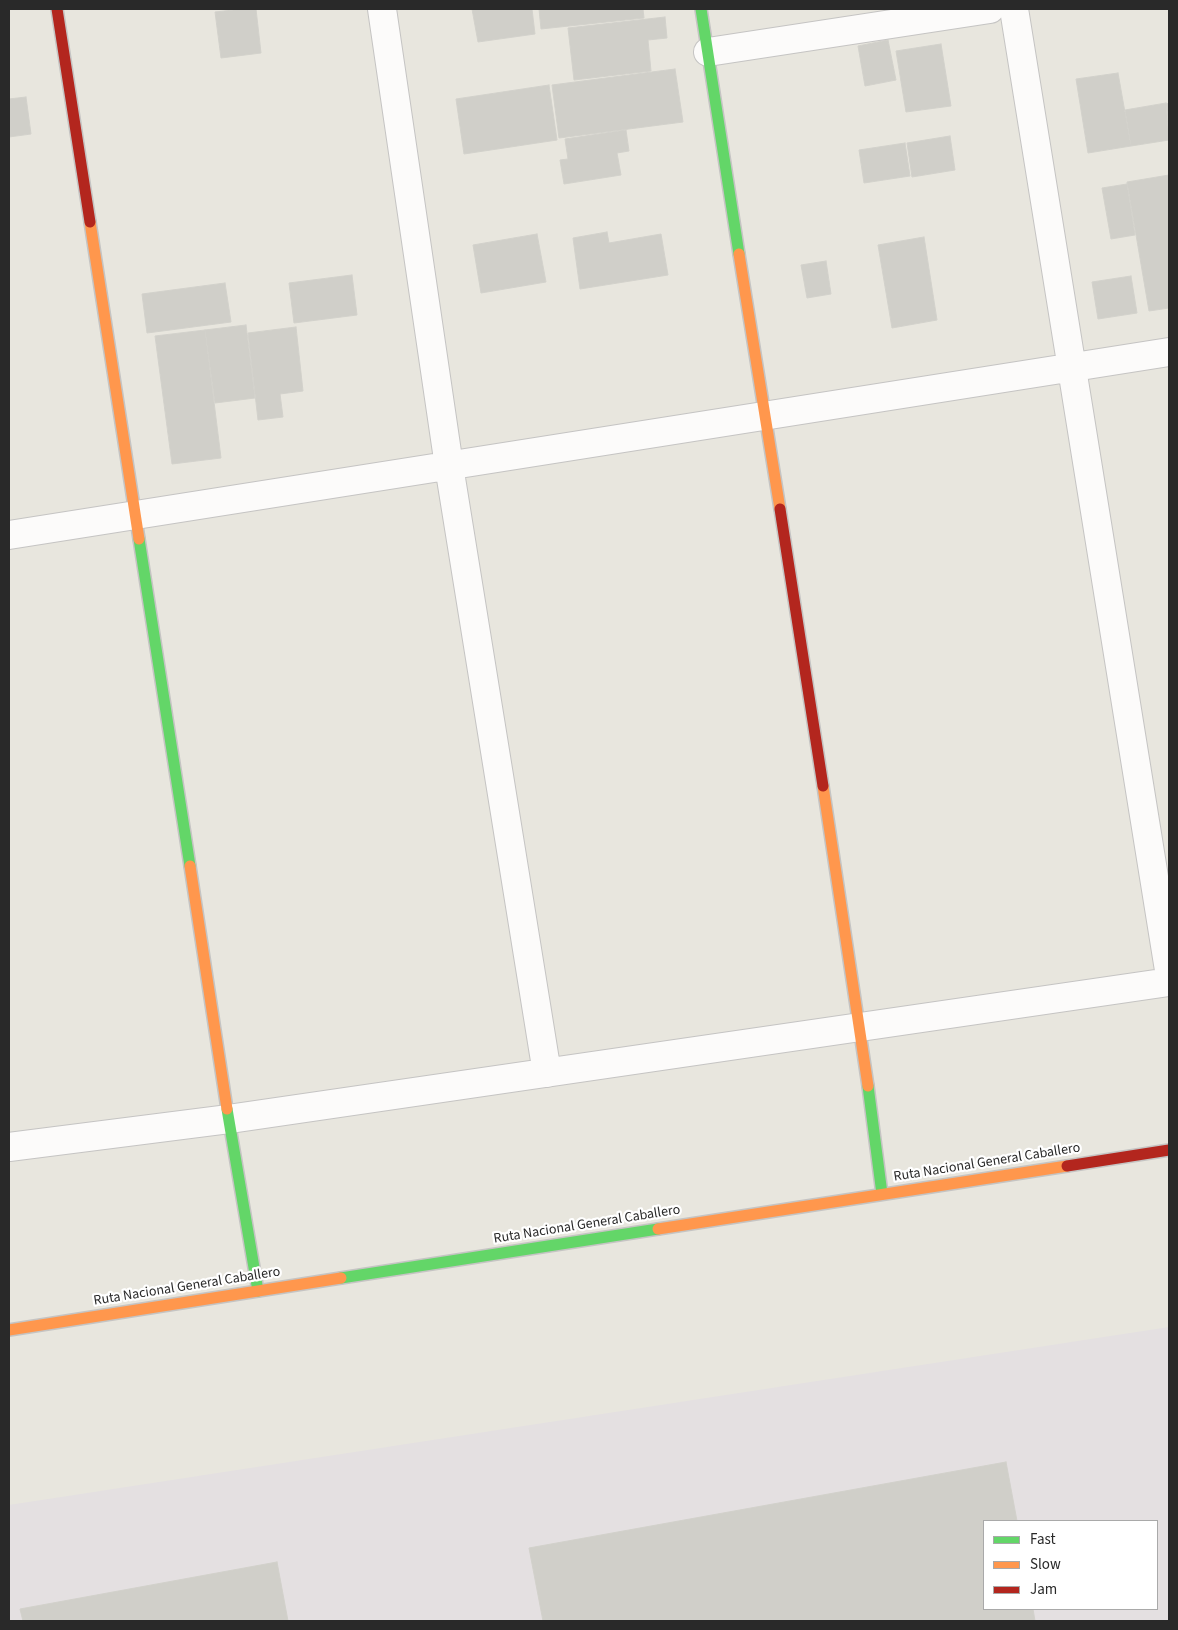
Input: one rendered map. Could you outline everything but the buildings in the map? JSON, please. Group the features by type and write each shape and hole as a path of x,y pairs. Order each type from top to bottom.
{"main road":[{"path":"57,9 229,1119 258,1291"},
{"path":"701,9 861,1027 882,1194"},
{"name":"Ruta Nacional General Caballero","path":"9,1330 1169,1150"}],"street":[{"path":"382,9 449,466 547,1073"},
{"path":"708,52 990,9"},
{"path":"1014,9 1169,970"},
{"path":"9,535 1169,352"},
{"path":"9,1147 229,1119 1169,982"}],"shaded area":[{"path":"1169,1327 1169,1621 9,1621 9,1505"}],"traffic: fast":[{"path":"701,9 739,254"},
{"path":"139,539 190,866"},
{"path":"868,1086 882,1194"},
{"path":"227,1109 258,1291"},
{"path":"341,1278 658,1229"}],"traffic: slow":[{"path":"90,222 139,539"},
{"path":"739,254 780,509"},
{"path":"823,786 868,1086"},
{"path":"190,866 227,1109"},
{"path":"658,1229 1067,1166"},
{"path":"9,1330 341,1278"}],"traffic: jam":[{"path":"57,9 90,222"},
{"path":"780,509 823,786"},
{"path":"1067,1166 1169,1150"}]}
